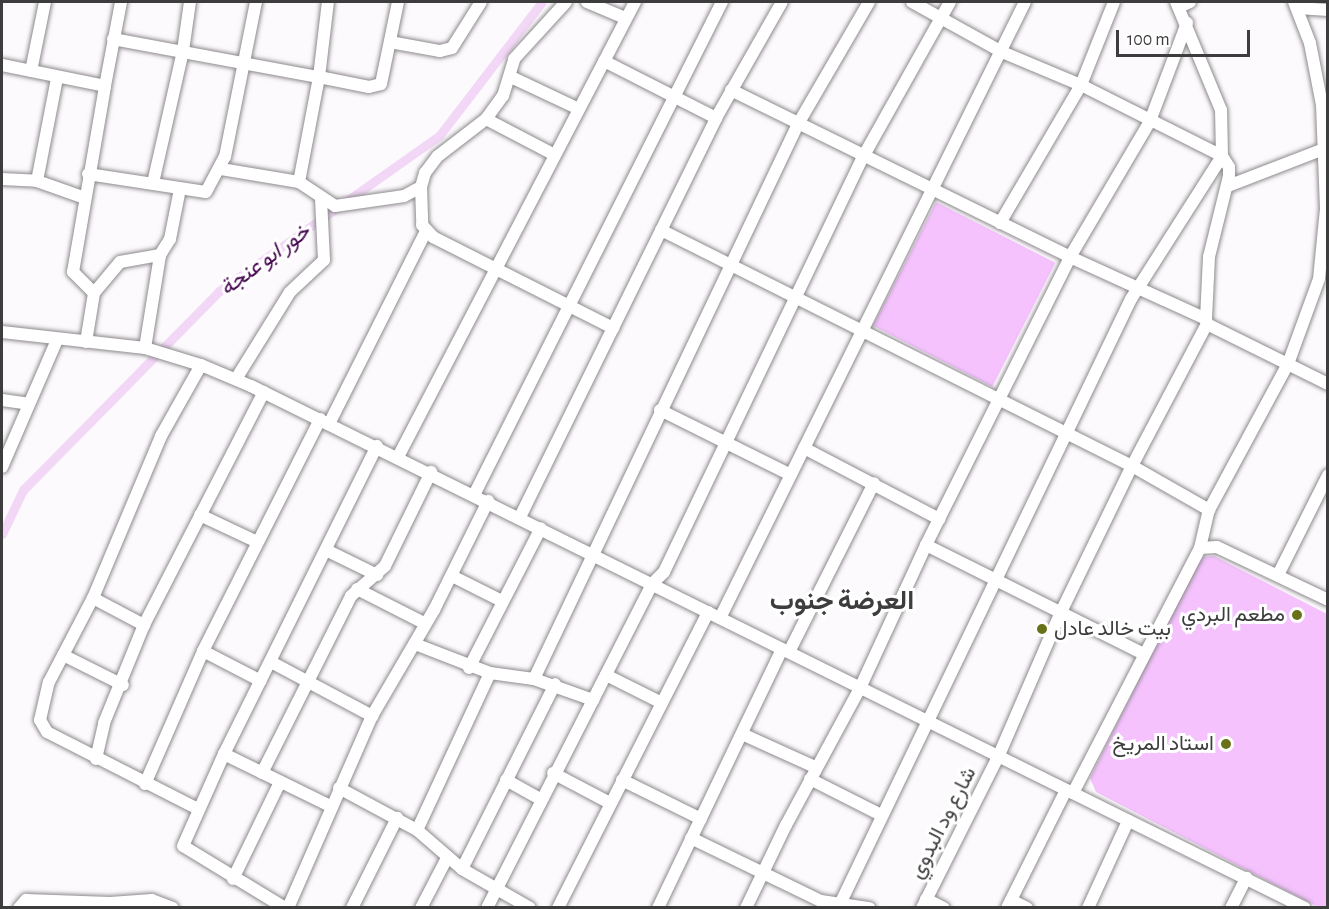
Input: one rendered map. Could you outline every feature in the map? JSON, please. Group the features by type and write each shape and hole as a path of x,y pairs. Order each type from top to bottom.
{"street":[{"path":"31,71 45,2"},
{"path":"94,293 73,272 88,174 121,2"},
{"path":"153,183 183,51 190,2"},
{"path":"88,174 206,192 221,169 246,63 256,2"},
{"path":"299,182 319,77 328,2"},
{"path":"113,39 369,87 381,84 398,2"},
{"path":"468,2 471,20"},
{"path":"390,42 440,51 452,48 481,2"},
{"path":"566,2 514,59 511,77 486,119 438,156 425,173 421,187 422,225 426,231 613,328"},
{"path":"587,2 625,18"},
{"path":"399,455 498,267 553,154 635,2"},
{"path":"474,495 722,2"},
{"path":"520,517 716,118 782,2"},
{"path":"534,679 729,264 798,124 868,2"},
{"path":"912,2 944,17 1002,52 1081,85 1222,156"},
{"path":"486,908 553,773 652,584 664,572 863,157 944,17 950,2"},
{"path":"720,618 1025,2"},
{"path":"1000,223 1081,85 1114,2"},
{"path":"1182,3 1187,23 1221,110 1222,156 1229,167 1228,186 1209,257 1206,322"},
{"path":"1027,908 1009,904 1200,548 1209,510 1288,364 1319,279 1327,210 1324,149 1317,72 1296,5 1328,10"},
{"path":"746,908 813,773 860,687 926,545 1070,257 1150,121 1187,23"},
{"path":"604,61 672,98 716,118"},
{"path":"2,65 105,86"},
{"path":"511,77 577,108"},
{"path":"37,181 57,78"},
{"path":"731,90 1328,384"},
{"path":"486,119 553,154"},
{"path":"1228,186 1324,149"},
{"path":"840,902 1136,289 1222,156"},
{"path":"221,169 299,182 321,199 344,207 398,197 421,187"},
{"path":"2,181 37,181 86,198"},
{"path":"146,348 160,255 170,239 180,189"},
{"path":"236,379 290,291 324,260 321,199"},
{"path":"662,230 1066,432 1209,510"},
{"path":"145,784 203,651 257,542 426,231"},
{"path":"86,342 94,293 120,262 160,255"},
{"name":"شارع ود البدوي","path":"924,903 999,755 1061,612 1206,322"},
{"path":"2,332 57,340 146,348 197,363 236,379 399,455 593,555 1305,908"},
{"path":"2,467 57,340"},
{"path":"197,363 161,436 93,598 63,655 43,701 41,726 96,759 198,809"},
{"path":"96,759 104,723 123,685 144,625 264,392"},
{"path":"2,400 29,404"},
{"path":"660,410 791,475"},
{"path":"377,446 224,754 184,843 185,850 286,908 372,716 452,576 488,501"},
{"path":"804,448 939,519"},
{"path":"262,773 357,589 377,575 431,472"},
{"path":"1278,575 1328,474"},
{"path":"658,908 742,734 874,483"},
{"path":"200,515 257,542"},
{"path":"469,668 541,528"},
{"path":"926,545 1142,653"},
{"path":"1200,548 1217,547 1328,600"},
{"path":"326,550 377,575"},
{"path":"452,576 502,601"},
{"path":"357,589 426,624"},
{"path":"93,598 144,625"},
{"path":"558,908 660,702 708,612"},
{"path":"415,644 469,668 555,684 593,700"},
{"path":"203,651 261,681"},
{"path":"63,655 123,685"},
{"path":"271,662 372,716"},
{"path":"417,830 490,673"},
{"path":"606,675 660,702"},
{"path":"462,869 555,684"},
{"path":"742,734 813,773 881,815"},
{"path":"224,754 330,806"},
{"path":"553,773 610,803"},
{"path":"506,780 540,799"},
{"path":"622,780 701,819"},
{"path":"233,879 280,782"},
{"path":"339,788 417,830 462,869 530,908"},
{"path":"352,908 397,818"},
{"path":"1088,908 1128,821"},
{"path":"691,838 821,901 864,907"},
{"path":"421,908 447,858"},
{"path":"1231,908 1246,878"},
{"path":"20,908 26,900 102,903 152,900 173,908"},
{"path":"924,903 944,908"}],"shaded area":[{"path":"936,202 1055,263 992,387 873,326"},
{"name":"استاد المريخ","path":"1214,556 1327,614 1327,907 1318,907 1096,792 1090,778 1193,570 1203,557"}],"waterway":[{"name":"خور ابو عنجة","path":"2,534 23,490 219,291 439,136 542,2"}],"place":[{"name":"مطعم البردي","path":"1297,615"},
{"name":"بيت خالد عادل","path":"1042,629"},
{"name":"استاد المريخ","path":"1226,744"}],"district":[{"name":"العرضة جنوب","path":"842,601"}]}
